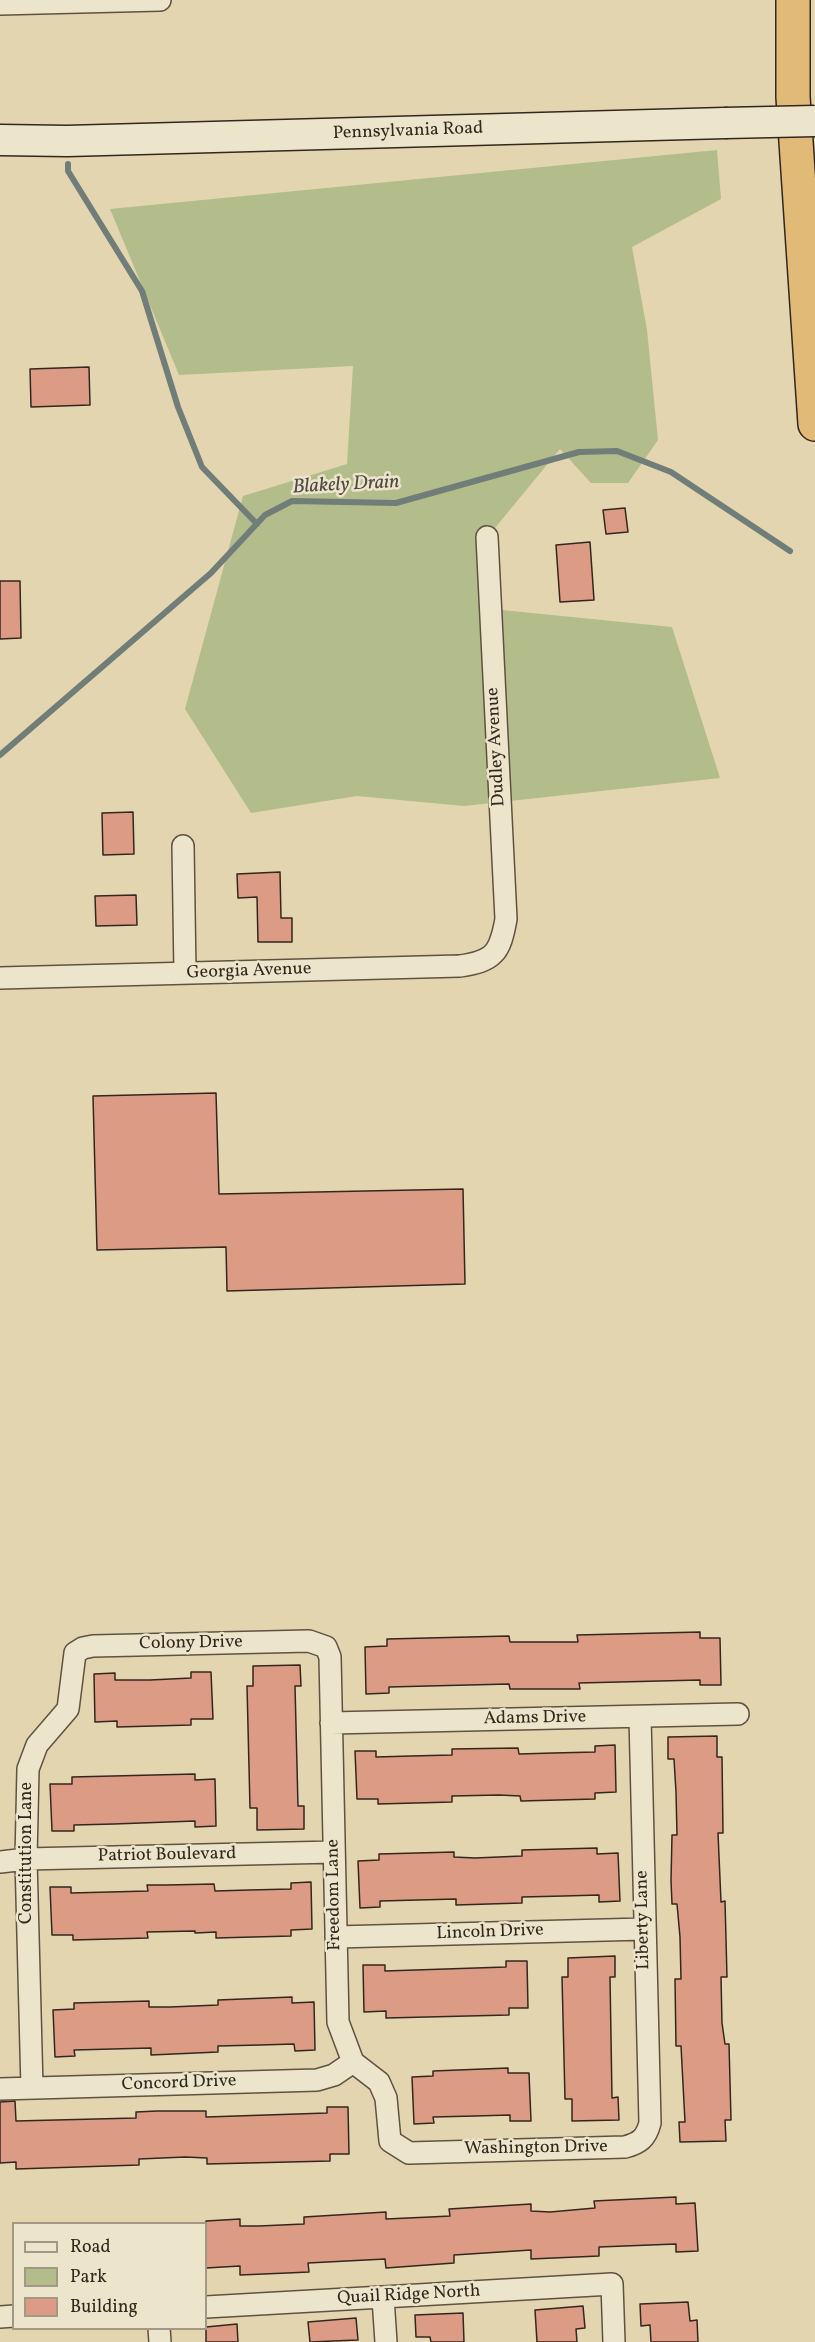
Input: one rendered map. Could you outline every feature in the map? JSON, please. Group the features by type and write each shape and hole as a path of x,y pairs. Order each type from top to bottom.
{"highway":[{"path":"779,0 793,97"},
{"path":"793,0 793,97 815,423"}],"street":[{"path":"0,4 160,0"},
{"name":"Pennsylvania Road","path":"0,140 68,141 815,121"},
{"name":"Dudley Avenue","path":"487,537 506,919 502,939 495,954"},
{"path":"183,846 185,973"},
{"name":"Georgia Avenue","path":"0,978 460,966 481,963 495,954"},
{"name":"Colony Drive","path":"93,1646 289,1641"},
{"name":"Freedom Lane","path":"289,1641 309,1641 326,1647 330,1657 338,2022 353,2062"},
{"name":"Constitution Lane","path":"32,2088 26,1859 27,1780 32,1754 44,1735 69,1709 75,1653 93,1646"},
{"name":"Adams Drive","path":"331,1723 738,1714"},
{"name":"Liberty Lane","path":"640,1717 651,2123"},
{"name":"Patriot Boulevard","path":"0,1862 26,1859 334,1852"},
{"name":"Lincoln Drive","path":"336,1937 644,1929"},
{"name":"Concord Drive","path":"0,2089 317,2080 334,2075 353,2062"},
{"name":"Washington Drive","path":"353,2062 379,2082 386,2098 390,2141 409,2153 625,2147 644,2139 651,2123"},
{"name":"Quail Ridge North","path":"207,2307 612,2284 614,2342"},
{"path":"383,2298 386,2342"}],"green space":[{"path":"717,150 721,199 632,247 647,330 658,440 628,483 591,483 560,449 490,534 502,610 672,627 720,778 464,806 357,796 251,813 185,709 243,496 347,464 353,366 179,375 110,209"}],"building":[{"path":"89,367 90,405 31,407 30,369"},
{"path":"625,508 628,532 606,534 603,510"},
{"path":"590,542 594,600 560,602 556,545"},
{"path":"0,581 20,581 21,638 0,639"},
{"path":"133,812 134,854 103,855 102,813"},
{"path":"280,872 281,918 292,918 292,942 258,942 257,897 238,898 237,874"},
{"path":"136,895 137,925 96,926 95,896"},
{"path":"216,1093 219,1194 463,1189 465,1284 227,1291 226,1247 97,1250 93,1096"},
{"path":"700,1632 700,1638 720,1638 721,1685 700,1685 700,1680 579,1683 580,1689 510,1689 509,1684 428,1686 389,1687 389,1693 366,1694 365,1647 387,1646 387,1639 509,1636 510,1642 578,1642 577,1635"},
{"path":"300,1665 301,1686 295,1686 298,1806 304,1806 304,1829 257,1830 257,1808 250,1808 247,1686 253,1686 253,1666"},
{"path":"191,1672 211,1672 213,1719 191,1719 191,1725 117,1727 117,1721 95,1722 94,1674 115,1673 115,1680 150,1680 191,1678"},
{"path":"717,1736 717,1757 722,1757 723,1833 718,1833 721,1902 725,1901 727,1977 721,1977 722,2023 725,2044 729,2044 731,2120 725,2120 726,2141 680,2142 679,2122 685,2122 681,2046 676,2046 675,1979 681,1979 680,1937 677,1904 672,1904 671,1881 672,1835 677,1835 676,1792 674,1759 668,1759 668,1737"},
{"path":"615,1745 616,1792 595,1793 595,1799 521,1801 520,1796 452,1796 452,1802 378,1804 378,1799 357,1799 355,1751 376,1751 376,1757 452,1755 452,1749 518,1748 519,1754 595,1752 595,1746"},
{"path":"195,1774 195,1780 215,1779 216,1826 195,1827 195,1821 74,1825 74,1831 52,1831 50,1784 72,1784 72,1777"},
{"path":"597,1848 597,1854 618,1853 620,1901 599,1902 599,1895 522,1897 522,1903 456,1905 456,1899 380,1901 380,1907 360,1908 358,1861 379,1860 379,1854 454,1852 454,1857 475,1858 522,1856 522,1850"},
{"path":"311,1882 312,1929 291,1930 291,1936 216,1938 216,1932 195,1933 195,1931 147,1932 148,1938 73,1940 73,1935 52,1935 50,1887 71,1887 71,1893 148,1891 147,1885 214,1884 215,1891 291,1889 291,1883"},
{"path":"615,1956 615,1977 610,1977 612,2098 618,2097 619,2120 572,2121 572,2099 565,2099 562,1977 568,1977 568,1958"},
{"path":"506,1961 527,1961 528,2008 509,2008 509,2015 386,2018 386,2011 364,2012 363,1965 385,1965 385,1971 506,1967"},
{"path":"292,1997 292,2003 314,2002 315,2050 295,2051 294,2044 218,2046 218,2052 151,2055 151,2048 74,2050 75,2056 55,2057 53,2010 74,2009 74,2003 149,2001 149,2007 170,2007 218,2005 218,2000"},
{"path":"508,2068 508,2073 529,2073 531,2121 510,2121 510,2115 433,2117 434,2123 414,2124 412,2077 433,2076 433,2071"},
{"path":"15,2101 16,2121 136,2118 136,2112 157,2111 206,2111 206,2117 327,2113 327,2107 348,2107 349,2154 330,2154 330,2161 207,2164 207,2158 185,2157 139,2159 139,2165 16,2169 16,2162 0,2163 0,2102"},
{"path":"676,2197 676,2204 695,2203 698,2251 676,2252 676,2244 599,2247 599,2256 531,2259 531,2250 454,2255 454,2263 386,2268 385,2259 308,2263 309,2272 240,2275 240,2266 207,2268 206,2221 240,2219 240,2226 304,2224 304,2217 386,2212 386,2219 450,2216 449,2209 531,2204 531,2211 550,2212 595,2208 594,2201"},
{"path":"688,2302 690,2321 697,2320 698,2342 651,2342 650,2325 641,2326 640,2304"},
{"path":"583,2306 585,2328 576,2329 577,2342 537,2342 535,2310"},
{"path":"463,2313 464,2342 431,2342 430,2337 416,2337 415,2315"},
{"path":"356,2318 358,2340 310,2342 308,2322"},
{"path":"237,2324 238,2342 206,2342 207,2327"}],"waterway":[{"path":"68,164 68,171 142,291 178,407 202,467 257,524"},
{"name":"Blakely Drain","path":"0,755 211,573 265,515 292,501 396,503 579,452 617,451 671,472 790,551"}]}
